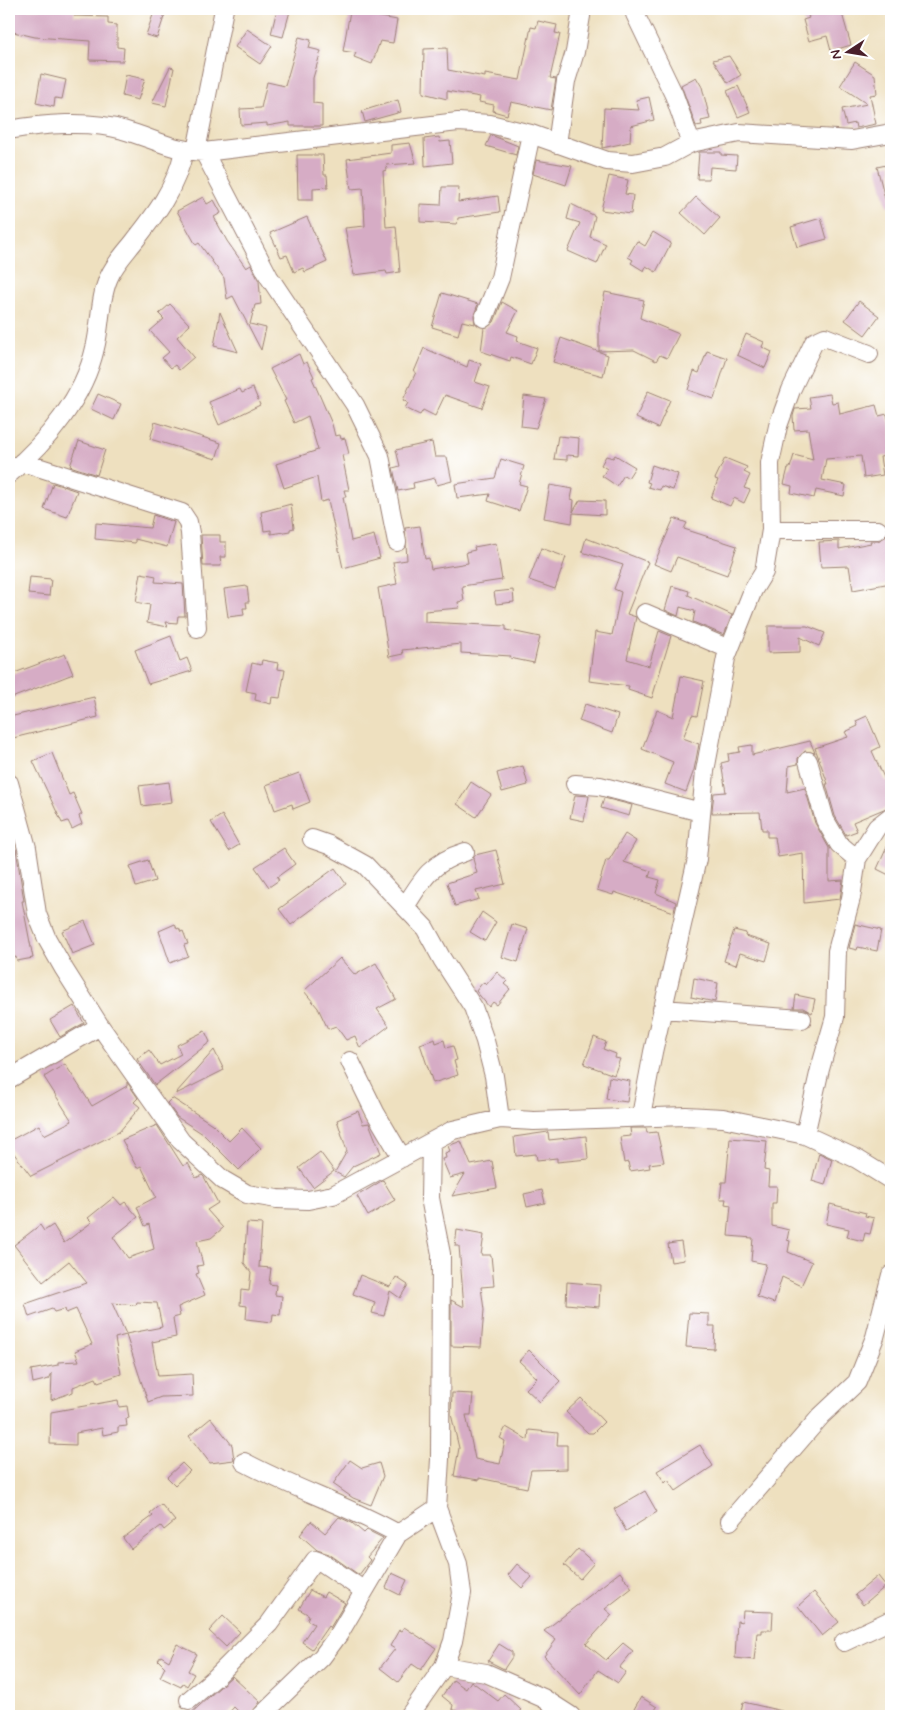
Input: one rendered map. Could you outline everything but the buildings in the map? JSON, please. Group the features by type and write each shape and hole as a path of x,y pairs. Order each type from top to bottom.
{"street":[{"path":"9,474 64,414 89,370 109,277 156,213 195,151 224,9"},
{"path":"635,14 674,95 691,143"},
{"path":"557,144 566,81 575,52 581,16"},
{"path":"9,130 41,124 121,129 195,151 458,122 490,124 531,134 607,162 632,163 665,157 691,143 739,133 852,140 891,133"},
{"path":"484,318 500,278 531,134"},
{"path":"195,151 270,277 355,405 380,456 397,542"},
{"path":"641,1116 662,1009 697,859 706,762 729,649 753,590 764,572 771,530 770,463 778,426 791,390 814,342 825,336 869,354"},
{"path":"22,462 182,512 188,522 190,533 197,628"},
{"path":"771,530 878,530"},
{"path":"645,613 729,649"},
{"path":"808,761 825,820 839,844 857,859"},
{"path":"9,783 27,848 37,914 51,946 100,1026 181,1141 224,1180 247,1194 277,1199 308,1200 333,1195 453,1130 500,1119 534,1121 641,1116 724,1118 805,1135 856,1159 891,1180"},
{"path":"575,784 600,786 701,812"},
{"path":"805,1135 820,1069 835,1017 837,950 851,898 857,859 877,827 891,816"},
{"path":"312,839 329,845 365,865 425,928 442,959 473,1006 494,1076 500,1119"},
{"path":"405,907 431,868 450,857 465,852"},
{"path":"662,1009 802,1019"},
{"path":"9,1079 100,1026"},
{"path":"350,1061 375,1112 402,1158"},
{"path":"409,1716 444,1666 453,1641 462,1593 458,1564 437,1508 440,1459 441,1254 430,1198 431,1143"},
{"path":"730,1521 822,1416 857,1382 875,1337 891,1275"},
{"path":"244,1462 283,1483 370,1518 398,1534"},
{"path":"263,1715 322,1657 339,1634 363,1590 398,1534 437,1508"},
{"path":"189,1700 216,1677 269,1624 315,1560 323,1563 363,1590"},
{"path":"844,1642 891,1620"},
{"path":"444,1666 486,1673 543,1698 571,1716"}]}
